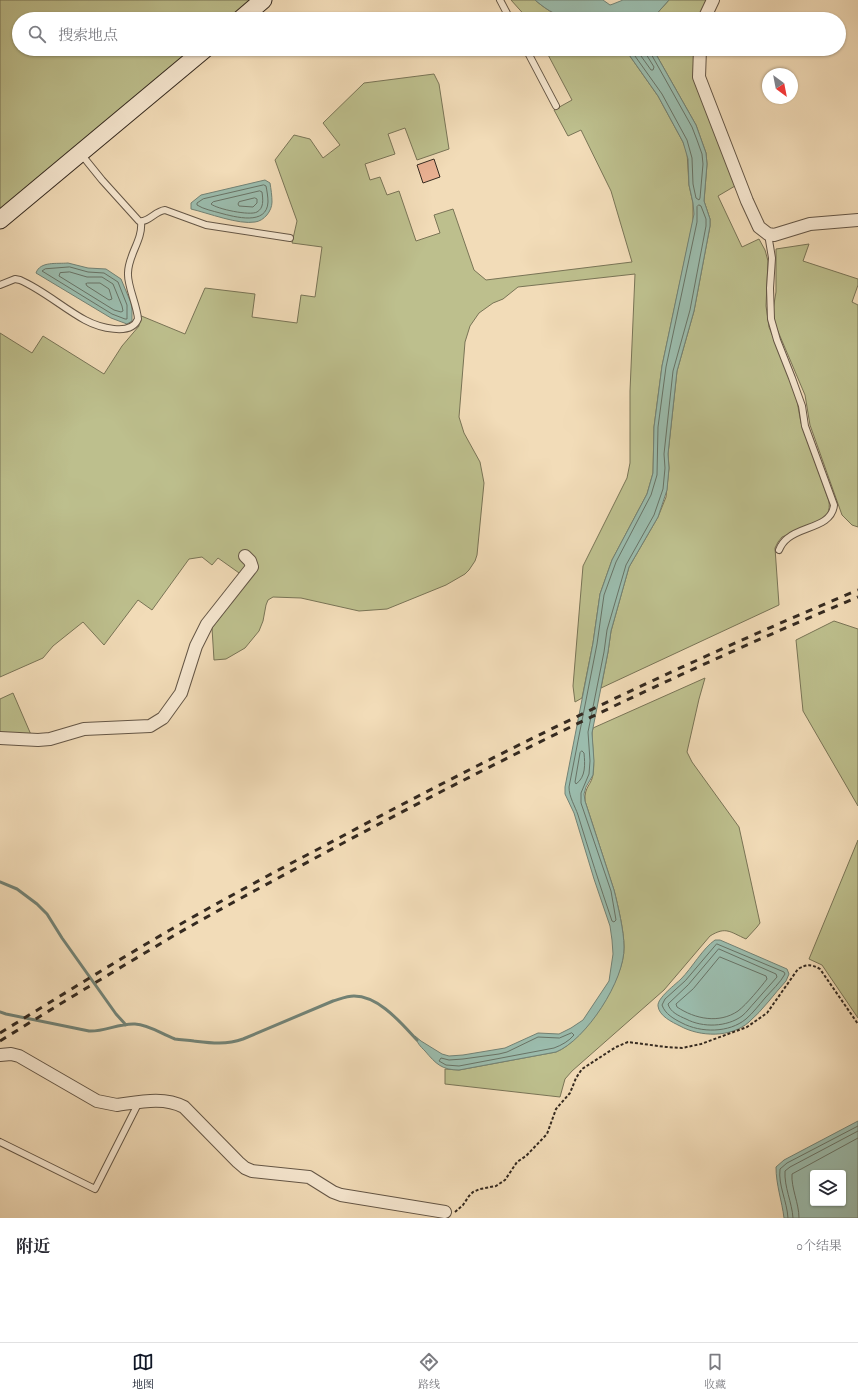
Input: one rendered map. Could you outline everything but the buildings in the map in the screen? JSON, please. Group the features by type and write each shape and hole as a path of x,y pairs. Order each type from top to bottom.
{"street":[{"path":"249,12 263,0"},
{"path":"707,12 713,0"},
{"path":"0,220 197,56"},
{"path":"700,56 700,77 709,104 756,222 763,231 768,234 774,234 810,224 858,220"},
{"path":"0,738 38,740 50,739 84,729 150,726 158,722 163,718 181,693 196,646 207,624 252,567 250,561 245,556"},
{"path":"0,1055 11,1054 18,1056 98,1101 117,1105 165,1100 175,1102 184,1107 238,1162 245,1168 252,1171 309,1177 333,1192 341,1195 445,1212"}],"lane":[{"path":"500,0 506,12"},
{"path":"530,56 556,106"},
{"path":"80,153 141,222"},
{"path":"141,222 147,220 159,211 165,210 206,225 290,238"},
{"path":"0,285 15,279 20,280 87,321 113,329 128,329 137,322 138,319 128,272 130,261 141,233 141,222"},
{"path":"768,234 772,258 770,288 771,319 776,340 802,406 805,426 834,505 830,517 814,526 790,536 783,542 779,550"},
{"path":"0,1142 95,1188 139,1102"}],"path":[{"path":"445,1212 453,1212 458,1210 473,1192 496,1186 505,1180 517,1162 526,1156 547,1134 556,1109 570,1093 580,1071 616,1047 628,1042 682,1048 701,1044 747,1027 766,1014 798,969 805,965 813,965 820,969 858,1024"}],"green space":[{"path":"0,0 257,0 242,12 12,12 12,56 188,56 0,211"},
{"path":"511,0 535,0 552,12 522,12"},
{"path":"669,0 706,0 703,12 658,12"},
{"path":"549,56 630,56 658,96 683,142 687,152 689,185 693,203 693,221 662,366 654,427 653,473 647,494 612,560 600,594 593,643 582,698 575,702 573,686 583,566 627,478 630,463 630,391 635,274 518,287 503,299 493,303 479,313 470,326 465,342 459,417 464,433 480,462 484,483 477,555 475,561 465,574 446,585 387,609 359,611 301,598 273,597 268,600 259,631 245,648 226,659 214,660 212,628 249,580 218,558 212,565 202,557 189,559 152,610 138,600 104,645 83,622 53,646 43,658 0,677 0,333 32,353 43,336 104,374 122,346 139,326 139,315 185,334 205,288 255,294 252,317 297,323 301,295 315,297 322,247 292,243 297,221 275,160 294,135 310,139 323,158 340,145 323,123 364,83 434,74 439,84 449,149 417,160 405,128 388,134 395,154 365,164 370,180 380,177 387,195 399,191 416,241 440,233 434,215 453,209 474,270 486,280 632,262 611,191 581,130 568,136 554,110 572,100"},
{"path":"657,56 699,56 735,186 718,196 742,247 759,239 765,250 768,261 766,306 769,327 795,390 801,423 829,501 829,508 827,515 820,521 782,537 778,542 775,548 779,605 601,688 611,631 629,567 658,517 666,497 669,468 668,454 677,371 694,311 710,226 710,219 704,201 707,164 706,153 696,125"},
{"path":"809,244 803,261 858,279 858,285 852,302 858,305 858,527 852,525 842,515 810,425 805,395 774,322 773,310 776,292 776,249"},
{"path":"834,621 858,629 858,806 803,711 796,640"},
{"path":"705,678 687,752 692,762 739,827 760,923 746,939 728,931 720,931 710,936 664,990 572,1071 565,1079 560,1097 445,1084 445,1069 459,1070 556,1052 567,1046 579,1035 601,1007 618,975 623,960 624,941 614,890 585,801 586,792 594,770 593,728"},
{"path":"13,693 32,737 0,734 0,699"},
{"path":"858,840 858,1018 822,965 809,959"}],"water":[{"path":"535,0 603,0 610,5 623,0 669,0 658,12 552,12"},
{"path":"630,56 657,56 696,125 706,153 707,164 704,201 710,219 710,226 694,311 677,371 668,454 669,468 667,490 658,517 629,567 611,631 592,733 594,761 593,775 584,794 614,890 624,941 623,960 611,992 602,1007 591,1022 568,1045 556,1052 459,1070 448,1069 433,1059 419,1044 415,1036 442,1054 449,1056 505,1048 538,1033 559,1034 583,1020 609,981 613,954 610,926 574,813 565,794 565,787 593,643 600,594 612,560 647,494 653,473 654,427 662,366 694,214 689,185 688,159 683,142 658,96"},
{"path":"265,180 270,183 272,205 267,215 261,220 255,222 241,222 191,209 191,203 201,195"},
{"path":"54,263 68,263 88,268 106,269 121,279 131,303 132,321 127,324 111,318 36,273 38,269 45,265"},
{"path":"715,940 720,940 787,969 789,974 786,981 749,1022 733,1031 706,1034 688,1030 670,1021 663,1016 659,1010 658,1003 660,999 681,979 706,948"},
{"path":"858,1121 858,1218 784,1218 776,1167 784,1160"}],"waterway":[{"path":"0,882 17,889 37,904 47,914 62,938 116,1014 126,1025"},
{"path":"0,1012 89,1031 135,1024 151,1028 175,1039 225,1043 243,1039 333,1001 354,996 363,997 381,1005 417,1040"}],"railway":[{"path":"0,1033 189,919 389,811 588,711 722,649 858,590"},
{"path":"0,1041 175,935 319,856 452,786 653,688 789,626 858,597"}]}
